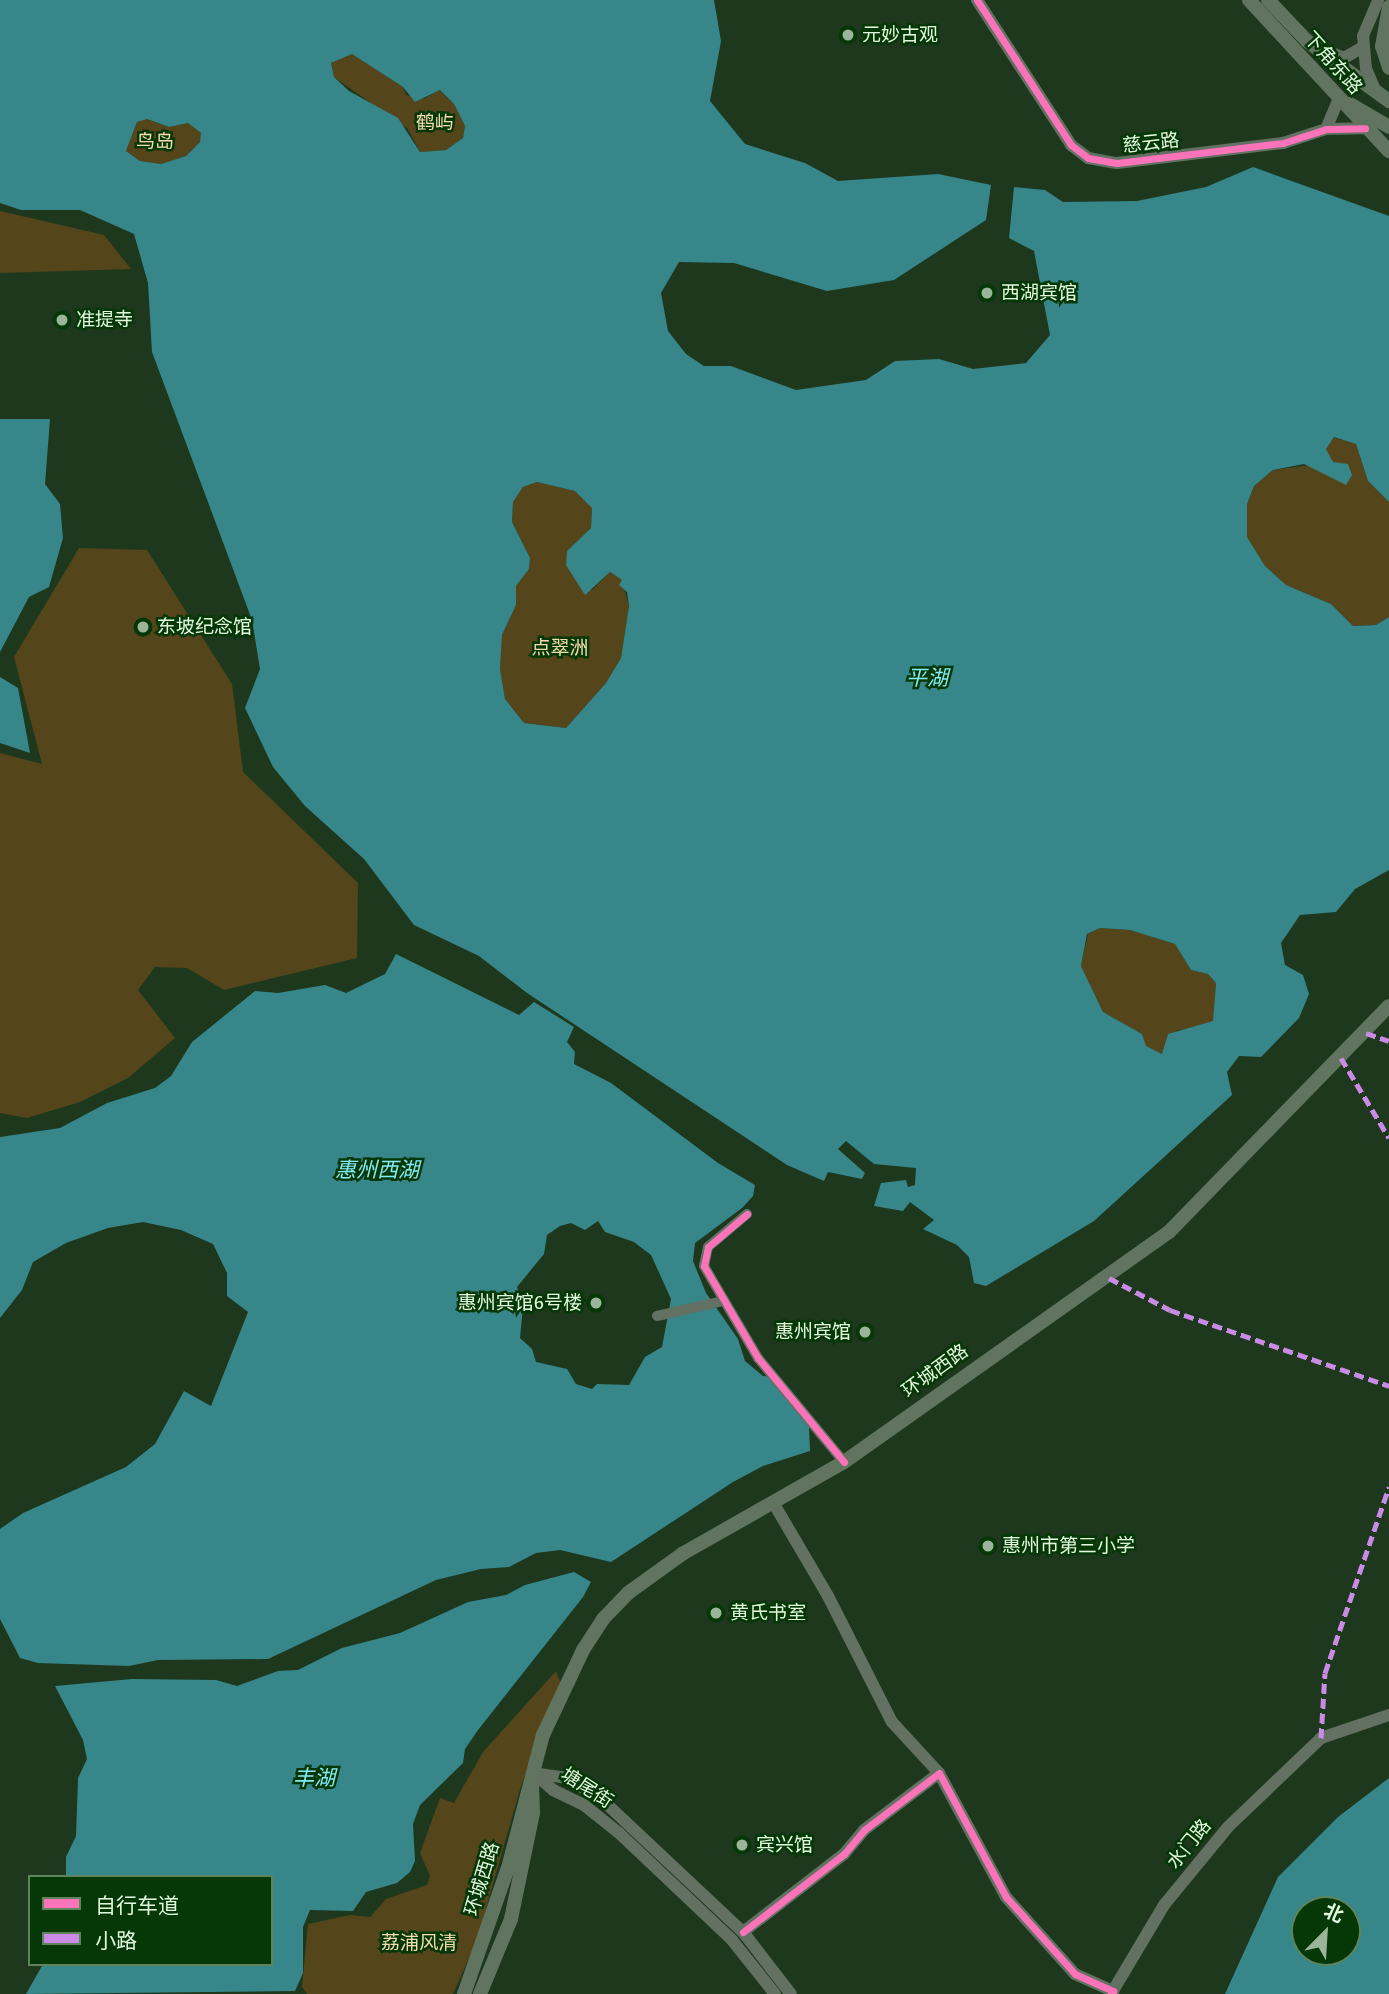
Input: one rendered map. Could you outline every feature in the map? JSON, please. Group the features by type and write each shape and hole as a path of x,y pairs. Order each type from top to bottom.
{"main road":[{"name":"下角东路","path":"1249,0 1389,151"},
{"name":"下角东路","path":"1268,0 1307,41 1383,98"},
{"path":"1389,7 1382,46 1389,68"},
{"path":"1339,99 1389,127"},
{"name":"环城西路","path":"464,1994 508,1868 544,1735 583,1650 603,1619 628,1592 682,1554 844,1462 1169,1232 1389,1006"},
{"name":"环城西路","path":"480,1994 517,1894 533,1814 532,1773"}],"street":[{"name":"慈云路","path":"976,0 1072,145 1088,158 1116,163 1283,143 1326,129 1365,128"},
{"path":"1378,0 1367,22 1363,47 1383,98"},
{"path":"1307,41 1344,58 1354,56 1363,47"},
{"path":"1326,129 1339,99"},
{"path":"747,1214 708,1247 704,1266 758,1358 844,1462"},
{"path":"657,1316 723,1301"},
{"path":"774,1504 828,1596 892,1722 939,1773 1006,1897 1075,1974 1112,1992"},
{"name":"水门路","path":"1112,1992 1164,1905 1229,1826 1321,1738 1389,1716"},
{"name":"塘尾街","path":"532,1773 562,1777 596,1794 743,1932 791,1994"},
{"name":"塘尾街","path":"532,1773 553,1790 584,1805 619,1833 732,1940 775,1994"},
{"path":"743,1932 844,1854 864,1830 939,1773"}],"green space":[{"name":"鹤屿","path":"352,54 403,87 406,95 424,99 439,90 454,104 465,126 463,138 446,150 420,152 408,129 334,77 331,63"},
{"name":"鸟岛","path":"146,119 169,127 188,123 202,133 200,142 186,156 161,164 140,161 126,151 137,122"},
{"path":"0,211 104,235 131,269 0,273"},
{"path":"1333,437 1356,444 1368,481 1389,502 1389,617 1376,625 1353,626 1331,604 1286,585 1265,566 1247,537 1247,503 1254,486 1273,470 1332,462 1326,449"},
{"name":"点翠洲","path":"537,482 575,491 592,508 591,528 567,551 592,590 610,572 622,580 629,606 621,658 606,683 566,728 524,723 505,699 500,669 502,635 516,605 516,586 529,569 530,558 512,522 513,501 523,487"},
{"path":"79,548 147,550 232,684 243,772 358,883 357,958 224,990 187,968 155,967 138,990 175,1038 128,1078 80,1102 27,1118 0,1113 0,753 42,764 14,657"},
{"path":"1100,928 1130,930 1175,944 1191,970 1208,974 1216,983 1214,1021 1196,1029 1177,1030 1162,1054 1145,1046 1142,1034 1103,1012 1081,966 1088,934"},
{"name":"荔浦风清","path":"556,1671 561,1684 521,1786 477,1940 453,1994 307,1994 302,1987 308,1924 350,1915 370,1917 386,1899 427,1885 430,1876 420,1853 440,1798 454,1803 483,1752"}],"water":[{"name":"平湖","path":"0,0 714,0 721,41 710,101 745,144 805,163 838,181 938,174 991,185 986,220 894,280 827,291 734,263 679,262 661,293 668,331 686,354 704,366 731,366 796,390 866,380 895,361 939,359 973,369 1026,363 1050,335 1034,251 1009,238 1014,187 1045,190 1063,202 1137,201 1206,187 1253,167 1389,216 1389,502 1368,481 1356,444 1334,437 1326,449 1333,462 1348,464 1352,475 1346,485 1304,464 1273,470 1254,486 1247,504 1247,537 1265,566 1286,585 1331,604 1353,626 1376,625 1389,617 1389,870 1355,889 1336,912 1300,915 1281,943 1285,965 1303,975 1309,994 1299,1018 1261,1057 1239,1056 1227,1072 1232,1095 1094,1221 986,1286 974,1283 969,1257 957,1245 923,1229 934,1220 910,1202 903,1211 874,1206 881,1183 906,1180 908,1187 915,1185 916,1168 874,1164 846,1141 838,1149 865,1173 862,1179 828,1172 824,1181 787,1165 527,993 479,956 414,925 364,859 305,806 273,767 245,708 260,669 252,620 152,352 148,283 134,234 80,210 21,210 0,203","holes":["352,54 403,87 415,102 440,90 454,104 465,126 463,138 446,150 420,152 398,118 349,91 334,77 331,63","147,119 169,127 188,123 201,133 200,142 186,156 161,164 140,161 126,151 137,122","537,482 575,491 592,508 591,528 567,551 566,565 585,595 610,572 622,580 619,585 627,592 629,606 621,658 606,683 566,728 524,723 505,699 500,669 502,635 516,605 516,586 529,569 530,558 512,522 513,502 523,487","1100,928 1130,930 1175,944 1191,970 1208,974 1216,983 1213,1021 1168,1034 1162,1054 1146,1046 1142,1034 1103,1012 1081,966 1087,934"]},
{"path":"0,419 50,419 45,484 60,504 63,538 49,587 29,597 0,652"},
{"path":"0,677 18,688 30,753 0,743"},
{"name":"惠州西湖","path":"396,954 519,1015 534,1002 574,1027 567,1042 575,1052 574,1064 611,1083 718,1163 755,1185 753,1196 742,1208 695,1243 693,1261 706,1293 738,1339 745,1361 763,1376 773,1377 809,1427 810,1451 763,1466 733,1482 611,1562 560,1550 536,1553 509,1567 481,1569 436,1580 268,1659 158,1660 129,1666 38,1663 20,1658 0,1619 0,1529 23,1513 126,1467 155,1444 184,1391 211,1406 248,1312 227,1296 227,1273 213,1244 181,1230 143,1222 108,1228 66,1243 33,1262 22,1290 0,1318 0,1137 60,1128 107,1103 155,1088 171,1076 192,1042 255,991 278,993 325,985 346,993 385,974","holes":["598,1221 605,1232 634,1242 651,1255 671,1299 662,1347 645,1357 629,1385 597,1384 592,1389 576,1384 567,1369 536,1362 532,1349 520,1338 523,1307 517,1287 544,1254 547,1235 560,1226 571,1223 585,1230"]},
{"name":"丰湖","path":"574,1572 591,1582 583,1597 478,1730 465,1749 463,1763 420,1805 413,1824 415,1861 410,1872 397,1883 366,1892 353,1911 310,1910 303,1927 303,1973 295,1991 26,1994 42,1966 273,1966 273,1875 66,1875 66,1857 76,1836 78,1778 87,1759 83,1740 55,1686 132,1679 216,1680 237,1686 278,1671 298,1670 342,1648 400,1633 468,1602 506,1595 525,1585"},
{"path":"1389,1778 1389,1994 1225,1994 1278,1877 1338,1817"}],"marked path":[{"path":"1366,1033 1389,1041"},
{"path":"1341,1058 1389,1138"},
{"path":"1109,1278 1170,1310 1389,1386"},
{"path":"1321,1738 1325,1673 1389,1487"}],"cycle path":[{"path":"977,0 1071,145 1088,158 1117,163 1283,143 1326,129 1365,128"},
{"path":"747,1214 708,1247 704,1266 758,1358 844,1462"},
{"path":"743,1932 844,1854 864,1830 939,1773 1006,1897 1075,1974 1113,1991 1111,1994"}],"place":[{"name":"元妙古观","path":"848,35"},
{"name":"西湖宾馆","path":"987,293"},
{"name":"准提寺","path":"62,320"},
{"name":"东坡纪念馆","path":"143,627"},
{"name":"惠州宾馆6号楼","path":"596,1303"},
{"name":"惠州宾馆","path":"865,1332"},
{"name":"惠州市第三小学","path":"988,1546"},
{"name":"黄氏书室","path":"716,1613"},
{"name":"宾兴馆","path":"742,1845"}]}
